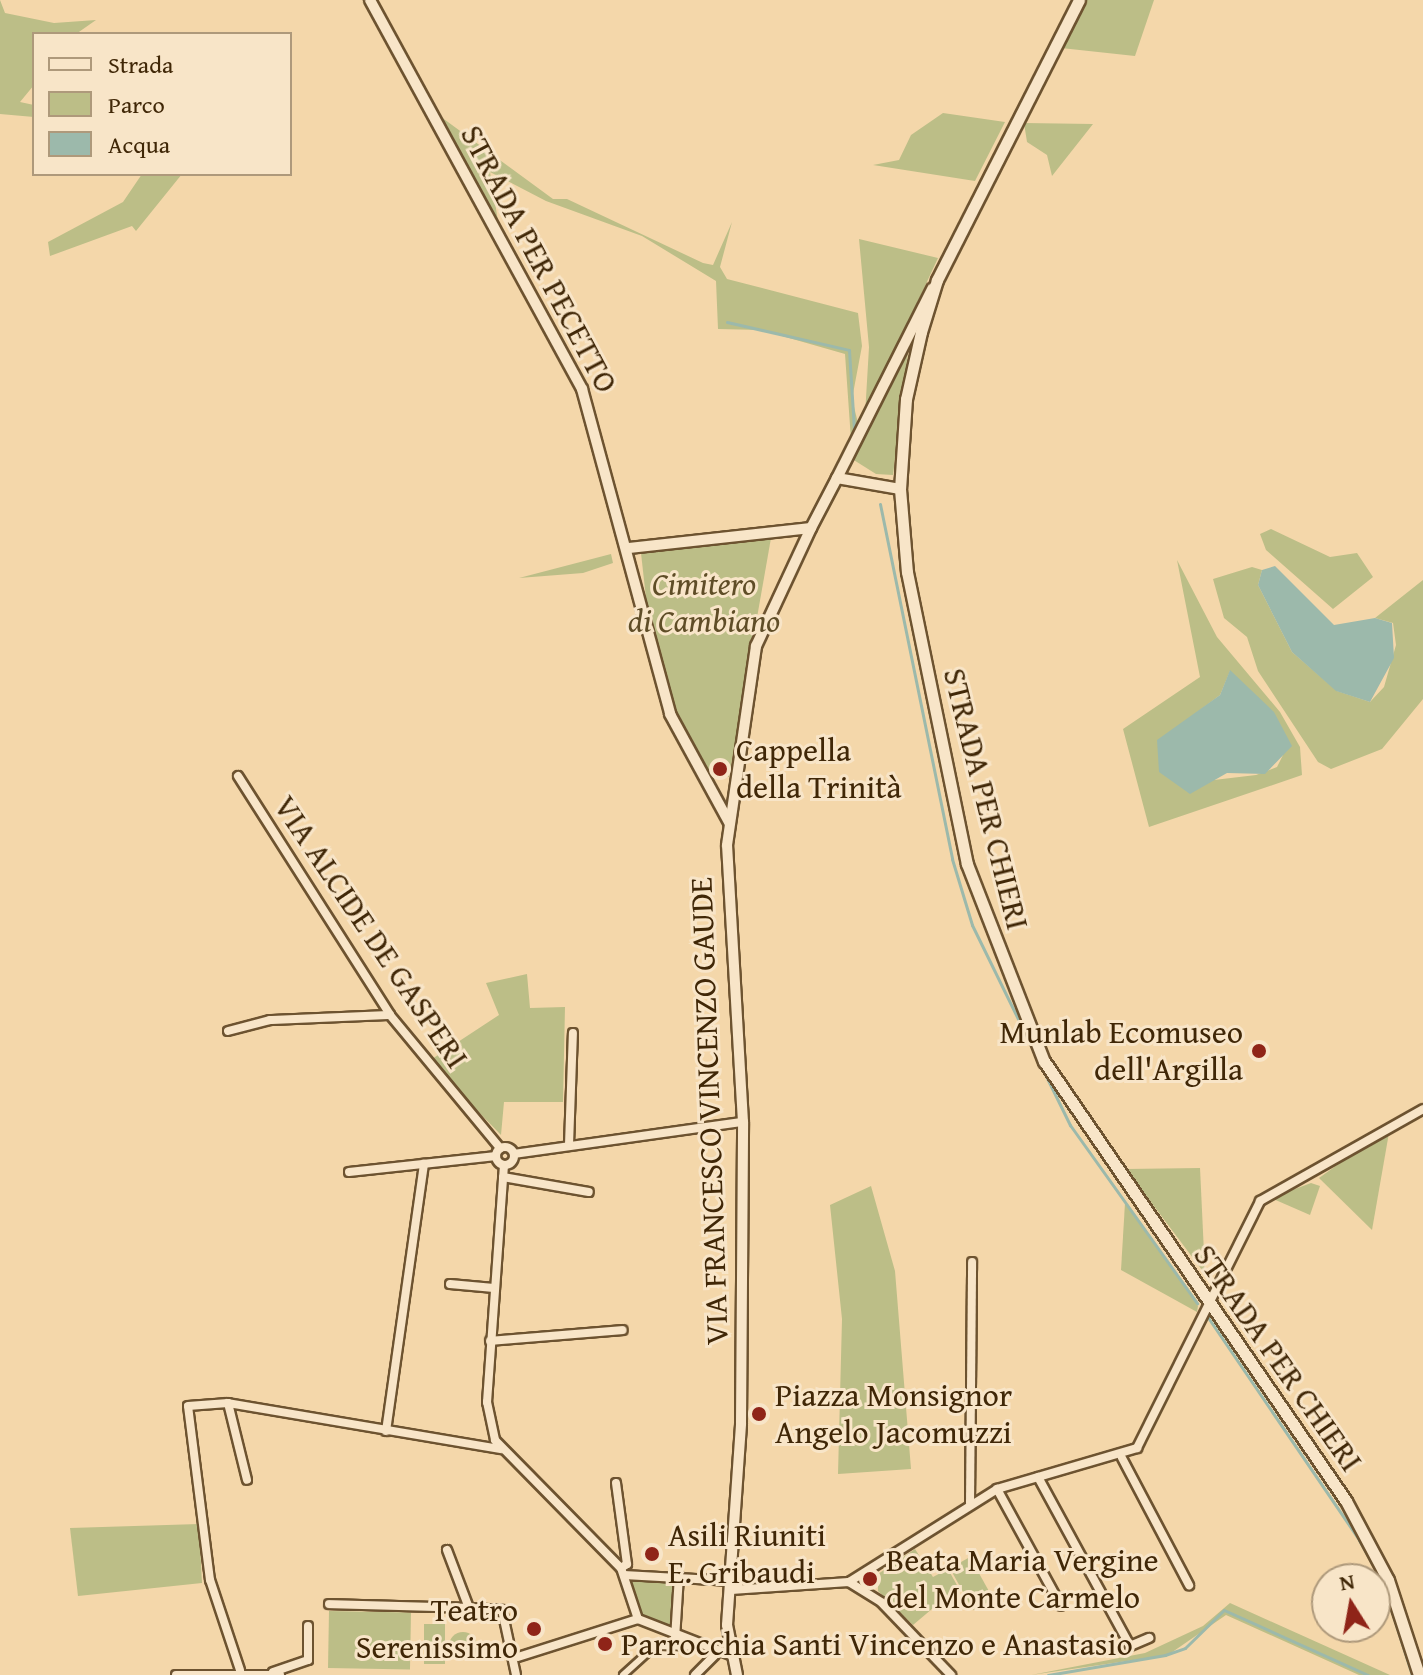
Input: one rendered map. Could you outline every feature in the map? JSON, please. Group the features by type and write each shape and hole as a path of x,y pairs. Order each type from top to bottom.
{"main road":[{"name":"STRADA PER CHIERI","path":"1079,0 937,280 906,399 900,489 907,572 967,864 1001,965 1068,1102 1346,1501 1388,1580 1419,1675"}],"street":[{"name":"STRADA PER PECETTO","path":"370,0 582,389 629,548 670,714 729,822"},
{"path":"729,822 756,646 811,528 937,280"},
{"path":"837,478 900,489"},
{"path":"629,548 811,528"},
{"name":"VIA ALCIDE DE GASPERI","path":"238,776 390,1015 498,1152 504,1165"},
{"name":"VIA FRANCESCO VINCENZO GAUDE","path":"729,822 743,1122 743,1361 731,1586 733,1656 737,1675"},
{"path":"228,1031 270,1020 390,1015"},
{"path":"569,1145 573,1033"},
{"path":"622,1571 679,1576 731,1586 849,1582 970,1503 997,1489 1122,1458 1147,1432 1207,1303 1260,1201 1423,1109"},
{"path":"349,1172 498,1152 514,1154 743,1122"},
{"path":"514,1154 504,1165 487,1402 501,1449 622,1571 638,1619 675,1639 715,1655 733,1656"},
{"path":"386,1431 424,1164"},
{"path":"503,1177 589,1192"},
{"path":"970,1503 972,1262"},
{"path":"450,1284 494,1288"},
{"path":"490,1341 623,1330"},
{"path":"228,1403 247,1480"},
{"path":"240,1670 210,1580 186,1410 228,1403 501,1449"},
{"path":"1122,1458 1189,1585"},
{"path":"1038,1477 1130,1646 1149,1638"},
{"path":"616,1483 627,1564 622,1571"},
{"path":"997,1489 1061,1606"},
{"path":"447,1550 469,1608"},
{"path":"675,1639 679,1576"},
{"path":"849,1582 882,1603 951,1675"},
{"path":"329,1604 502,1610 518,1657 516,1675"},
{"path":"518,1657 638,1619"},
{"path":"176,1675 240,1670 277,1673 308,1660 308,1626"},
{"path":"623,1675 655,1646 695,1647"},
{"path":"695,1675 715,1655"}],"green space":[{"path":"0,0 5,13 54,23 96,20 79,32 32,32 32,87 20,102 32,105 32,117 0,114"},
{"path":"1087,0 1154,0 1135,56 1061,48"},
{"path":"943,113 1005,122 975,181 873,165 899,160 911,135"},
{"path":"437,114 553,199 567,199 703,263 713,265 732,222 720,267 727,279 858,313 862,346 852,399 859,427 851,440 845,354 761,330 718,329 716,281 642,236 546,201 490,172 498,221"},
{"path":"1024,123 1093,124 1052,176 1047,155 1027,142"},
{"path":"141,176 180,176 136,231 132,226 50,256 48,242 123,202"},
{"path":"859,239 938,258 865,415 869,347"},
{"path":"908,352 893,475 876,474 849,457"},
{"path":"1271,529 1330,557 1357,553 1373,577 1333,609 1266,550 1260,534"},
{"name":"Cimitero di Cambiano","path":"771,538 729,777 707,776 677,720 648,616 641,553"},
{"path":"611,554 613,563 583,573 519,578"},
{"path":"1177,560 1217,637 1280,712 1300,747 1302,775 1149,827 1123,729 1200,677","holes":["1230,671 1283,755 1277,767 1256,775 1214,780 1168,734 1220,695"]},
{"path":"1252,567 1262,570 1258,585 1292,652 1337,691 1370,702 1384,687 1396,645 1393,623 1375,618 1423,580 1423,699 1382,749 1331,769 1318,762 1258,671 1247,637 1224,618 1213,579"},
{"path":"527,974 530,1008 565,1007 563,1102 504,1102 501,1135 429,1061 499,1015 486,983"},
{"path":"1390,1127 1372,1230 1319,1178"},
{"path":"1200,1168 1205,1274 1126,1169"},
{"path":"1311,1183 1320,1186 1310,1215 1271,1198"},
{"path":"871,1186 895,1271 911,1469 838,1474 842,1319 830,1205"},
{"path":"1125,1203 1198,1306 1197,1312 1121,1270"},
{"path":"199,1524 202,1583 78,1596 70,1528"},
{"path":"915,1549 933,1577 948,1569 958,1587 913,1625 878,1591 878,1574"},
{"path":"970,1557 993,1599 973,1610 950,1568"},
{"path":"629,1576 677,1577 674,1635 640,1617"},
{"path":"1230,1603 1311,1639 1311,1643 1319,1643 1390,1675 1359,1675 1226,1615 1168,1655 1031,1675 1145,1653 1203,1626"},
{"path":"329,1611 411,1612 410,1669 328,1668"},
{"path":"424,1624 445,1624 445,1664 424,1664"},
{"path":"463,1632 473,1636 477,1646 473,1656 463,1660 453,1656 449,1646 453,1636"}],"water":[{"path":"1275,566 1334,625 1375,618 1392,623 1394,658 1370,702 1336,691 1292,652 1258,585 1262,570"},
{"path":"1230,670 1274,712 1292,746 1265,774 1227,773 1190,794 1159,772 1157,740 1220,695"}],"waterway":[{"path":"727,322 849,350 854,429"},
{"path":"880,504 952,859 972,925 1070,1125 1197,1303"},
{"path":"1207,1316 1359,1540 1382,1581 1412,1675"},
{"path":"1048,1675 1165,1655 1185,1648 1224,1610 1368,1675"}],"place":[{"name":"Cappella della Trinità","path":"720,769"},
{"name":"Munlab Ecomuseo dell'Argilla","path":"1259,1051"},
{"name":"Piazza Monsignor Angelo Jacomuzzi","path":"759,1414"},
{"name":"Asili Riuniti E. Gribaudi","path":"652,1554"},
{"name":"Beata Maria Vergine del Monte Carmelo","path":"870,1579"},
{"name":"Teatro Serenissimo","path":"534,1629"},
{"name":"Parrocchia Santi Vincenzo e Anastasio","path":"605,1644"}]}
